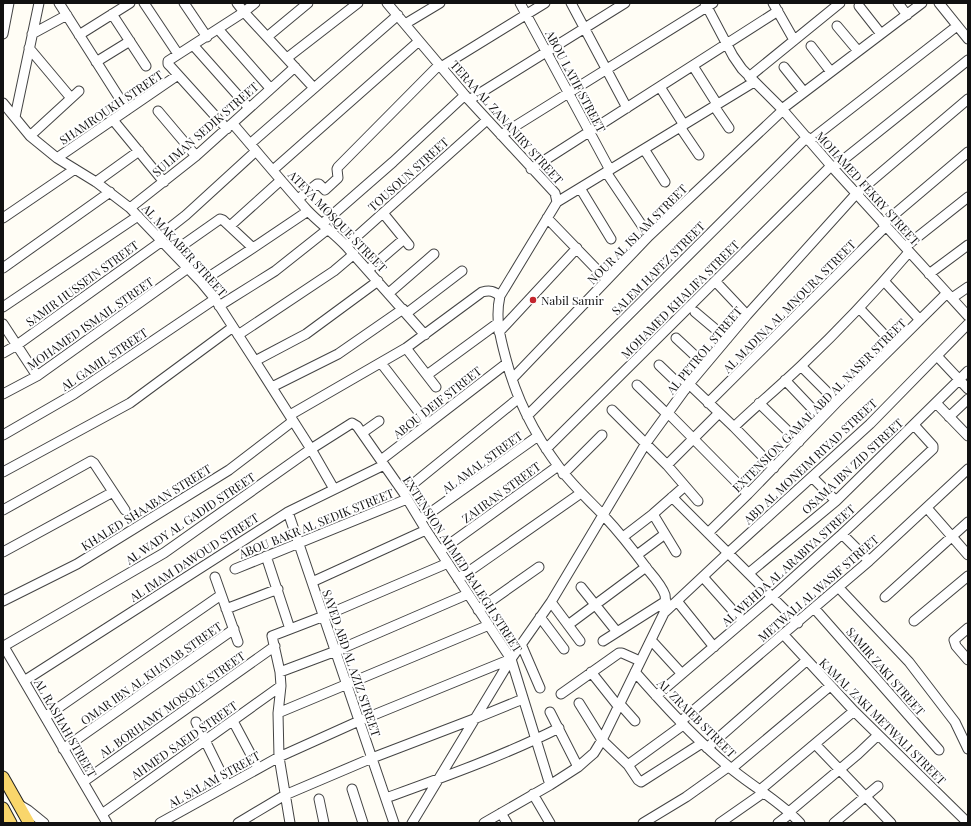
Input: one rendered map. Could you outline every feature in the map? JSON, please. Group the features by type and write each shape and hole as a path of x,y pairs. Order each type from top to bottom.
{"main road":[{"path":"3,777 29,823"},
{"path":"3,811 11,823"}],"street":[{"path":"3,34 5,17 9,3"},
{"path":"15,117 38,3"},
{"path":"59,3 127,110"},
{"path":"144,3 178,54 244,12 255,3"},
{"path":"184,3 206,37"},
{"path":"237,3 314,88"},
{"path":"267,37 308,3"},
{"path":"287,58 358,3"},
{"name":"TERAA AL ZANANIRY STREET","path":"387,3 487,120 531,169 555,193 558,202 500,296 498,307 498,327 507,363 527,416 546,449 580,493 623,537 663,590 666,601"},
{"path":"405,24 440,3"},
{"name":"ABOU LATIF STREET","path":"520,3 590,132 608,171 649,236"},
{"path":"298,199 317,184 325,190 337,180 338,167 440,66 545,3"},
{"path":"571,3 627,108"},
{"path":"325,226 393,162 467,97 546,52 625,3"},
{"path":"558,202 716,105 752,79 794,40 840,3"},
{"path":"898,3 906,15"},
{"path":"783,109 922,3"},
{"path":"939,3 962,27 968,39"},
{"path":"501,135 708,4 733,56 752,79"},
{"path":"79,35 112,14 123,5"},
{"path":"531,169 727,44 775,5 794,40"},
{"path":"859,6 881,34"},
{"path":"112,14 146,66"},
{"path":"32,34 67,15"},
{"name":"SAMIR HUSSEIN STREET","path":"3,353 17,346 160,239 314,88 398,15"},
{"path":"837,26 858,51"},
{"name":"SALEM HAFEZ STREET","path":"527,416 808,139 962,27"},
{"path":"218,29 270,88"},
{"path":"273,170 419,41"},
{"path":"96,62 130,42"},
{"path":"193,45 249,108"},
{"path":"811,46 831,72"},
{"path":"29,48 71,98"},
{"name":"ATEYA MOSQUE STREET","path":"178,54 170,59 168,64 230,127 253,147 308,211 334,233 354,254 425,335"},
{"name":"MOHAMED KHALIFA STREET","path":"546,449 832,167 968,60"},
{"path":"693,66 729,128"},
{"name":"SULIMAN SEDIK STREET","path":"130,208 230,127 270,88 295,67"},
{"path":"784,67 804,92"},
{"name":"SHAMROUKH STREET","path":"57,158 178,75"},
{"name":"MOHAMED FEKRY STREET","path":"752,79 783,109 856,194 968,316"},
{"path":"660,87 699,155"},
{"path":"30,136 79,91"},
{"name":"AL PETROL STREET","path":"412,823 511,659 551,602 646,443 667,413 705,364 856,194 968,99"},
{"name":"AL MAKABER STREET","path":"3,103 30,136 57,158 96,182 130,208 201,282 217,302 272,387 334,489"},
{"name":"NOUR AL ISLAM STREET","path":"512,378 649,236 783,109"},
{"path":"158,112 196,156"},
{"path":"113,120 164,182"},
{"name":"TOUSOUN STREET","path":"346,246 487,120"},
{"path":"644,150 665,182"},
{"path":"96,182 139,151"},
{"name":"AL MADINA AL MNOURA STREET","path":"708,403 885,225 968,152"},
{"path":"3,218 75,169"},
{"path":"230,226 281,180"},
{"path":"580,188 611,239"},
{"path":"3,268 110,192"},
{"path":"734,427 801,366 860,309 884,281 907,250 968,197"},
{"path":"201,282 308,211"},
{"path":"368,270 407,242 382,213"},
{"path":"3,307 138,216"},
{"path":"547,218 607,280"},
{"path":"173,252 218,219 223,220 254,248"},
{"name":"AL GAMIL STREET","path":"3,435 74,394 217,302 275,271 325,226"},
{"path":"930,274 968,245"},
{"path":"427,376 498,327 576,248"},
{"path":"238,335 334,271 354,254"},
{"path":"389,293 434,254"},
{"name":"MOHAMED ISMAIL STREET","path":"3,394 37,376 188,268"},
{"path":"272,387 338,354 405,311 462,271"},
{"path":"255,361 306,334 378,281"},
{"path":"715,281 748,315"},
{"path":"884,281 920,320"},
{"name":"EXTENSION GAMAL ABD AL NASER STREET","path":"708,533 920,320 949,296 968,287"},
{"name":"KHALED SHAABAN STREET","path":"3,601 77,564 229,470 291,418 406,348 482,292 488,290 495,292 500,296"},
{"path":"860,309 894,345"},
{"path":"695,312 727,339"},
{"path":"3,324 37,376"},
{"name":"ABD AL MONEIM RIYAD STREET","path":"664,613 870,424 968,324"},
{"path":"3,472 130,403 233,327"},
{"path":"676,338 705,364"},
{"path":"406,348 436,387"},
{"path":"937,356 968,388"},
{"path":"381,363 428,424"},
{"name":"ABOU DEIF STREET","path":"382,462 428,424 507,363"},
{"path":"659,365 708,403 774,468"},
{"path":"801,366 837,402"},
{"name":"OSAMA IBN ZID STREET","path":"749,573 836,500 914,426 968,371"},
{"path":"785,380 821,418"},
{"path":"638,385 748,494"},
{"name":"ABOU BAKR AL SEDIK STREET","path":"235,569 299,543 405,496 519,398"},
{"path":"949,416 968,399"},
{"path":"759,403 799,442"},
{"path":"936,403 968,436"},
{"path":"612,410 667,465 698,501"},
{"path":"667,465 719,413"},
{"path":"362,433 379,421"},
{"name":"AL WADY AL GADID STREET","path":"3,646 164,552 311,449 352,423 356,424 362,433"},
{"name":"AL WEHDA AL ARABIYA STREET","path":"656,696 772,597 933,449 933,446 914,426"},
{"name":"EXTENSION AHMED BALEGH STREET","path":"362,433 405,496 511,659 550,785"},
{"name":"ZAHRAN STREET","path":"440,551 561,470 602,435"},
{"name":"AL AMAL STREET","path":"420,520 538,436"},
{"path":"3,510 89,462 94,463 125,510"},
{"name":"AL IMAM DAWOUD STREET","path":"24,681 288,512 334,489 382,462"},
{"name":"METWALI AL WASIF STREET","path":"628,766 682,724 783,634 869,562 968,469"},
{"path":"812,477 836,500"},
{"path":"623,537 653,514 685,486"},
{"path":"3,552 113,492"},
{"path":"458,579 580,493"},
{"path":"672,498 798,623"},
{"path":"927,508 968,554"},
{"name":"SAYED ABD AL AZIZ STREET","path":"288,512 394,823"},
{"path":"653,514 676,552"},
{"path":"885,597 968,522"},
{"path":"312,582 426,530"},
{"path":"637,555 665,534"},
{"path":"842,534 869,562"},
{"path":"266,556 290,629"},
{"path":"290,823 279,757 278,713 281,686 280,672 272,636 324,616 448,563"},
{"path":"478,610 538,567"},
{"path":"568,625 646,567"},
{"path":"914,621 968,576"},
{"path":"215,577 238,642"},
{"path":"703,577 743,622"},
{"path":"581,587 617,632"},
{"path":"839,588 909,662 955,722 968,749"},
{"path":"226,609 278,589"},
{"path":"280,672 336,651 468,594"},
{"path":"45,717 221,595"},
{"path":"484,823 550,785 578,767 594,754 664,613 666,601"},
{"path":"603,641 666,601"},
{"path":"677,601 714,647"},
{"path":"551,602 580,641"},
{"name":"SAMIR ZAKI STREET","path":"814,608 939,750"},
{"path":"540,617 564,649"},
{"path":"278,713 488,625"},
{"path":"968,628 956,637 954,644 968,660"},
{"name":"OMAR IBN AL KHATAB STREET","path":"63,750 234,629"},
{"name":"KAMAL ZAKI METWALI STREET","path":"783,634 806,661 854,711 968,823"},
{"path":"651,640 682,674"},
{"path":"521,644 540,688"},
{"name":"AL RASHAH STREET","path":"3,646 107,823"},
{"name":"AL BORHAMY MOSQUE STREET","path":"83,782 275,646"},
{"path":"561,694 619,653 640,661"},
{"name":"AL SALAM STREET","path":"160,823 279,757 359,721 511,659"},
{"path":"579,703 602,740 628,766 639,781 643,782 704,746 806,661"},
{"path":"591,672 618,705 636,721"},
{"name":"AL ZRAIEB STREET","path":"635,672 704,746 730,768 790,812 800,823"},
{"name":"AHMED SAEID STREET","path":"102,814 281,686"},
{"path":"643,823 730,768 830,686"},
{"path":"238,823 285,795 372,758 523,699"},
{"path":"720,823 762,791 854,711"},
{"path":"550,712 578,767"},
{"path":"233,721 258,768"},
{"path":"196,722 227,785"},
{"path":"386,798 439,779 536,740 559,728"},
{"path":"778,823 878,735"},
{"path":"815,744 891,823"},
{"path":"834,823 878,786"},
{"path":"352,789 363,823"},
{"path":"533,794 550,823"},
{"path":"319,799 324,823"},
{"path":"18,804 44,823"},
{"path":"501,813 506,823"}],"place":[{"name":"Nabil Samir","path":"533,300"}]}
